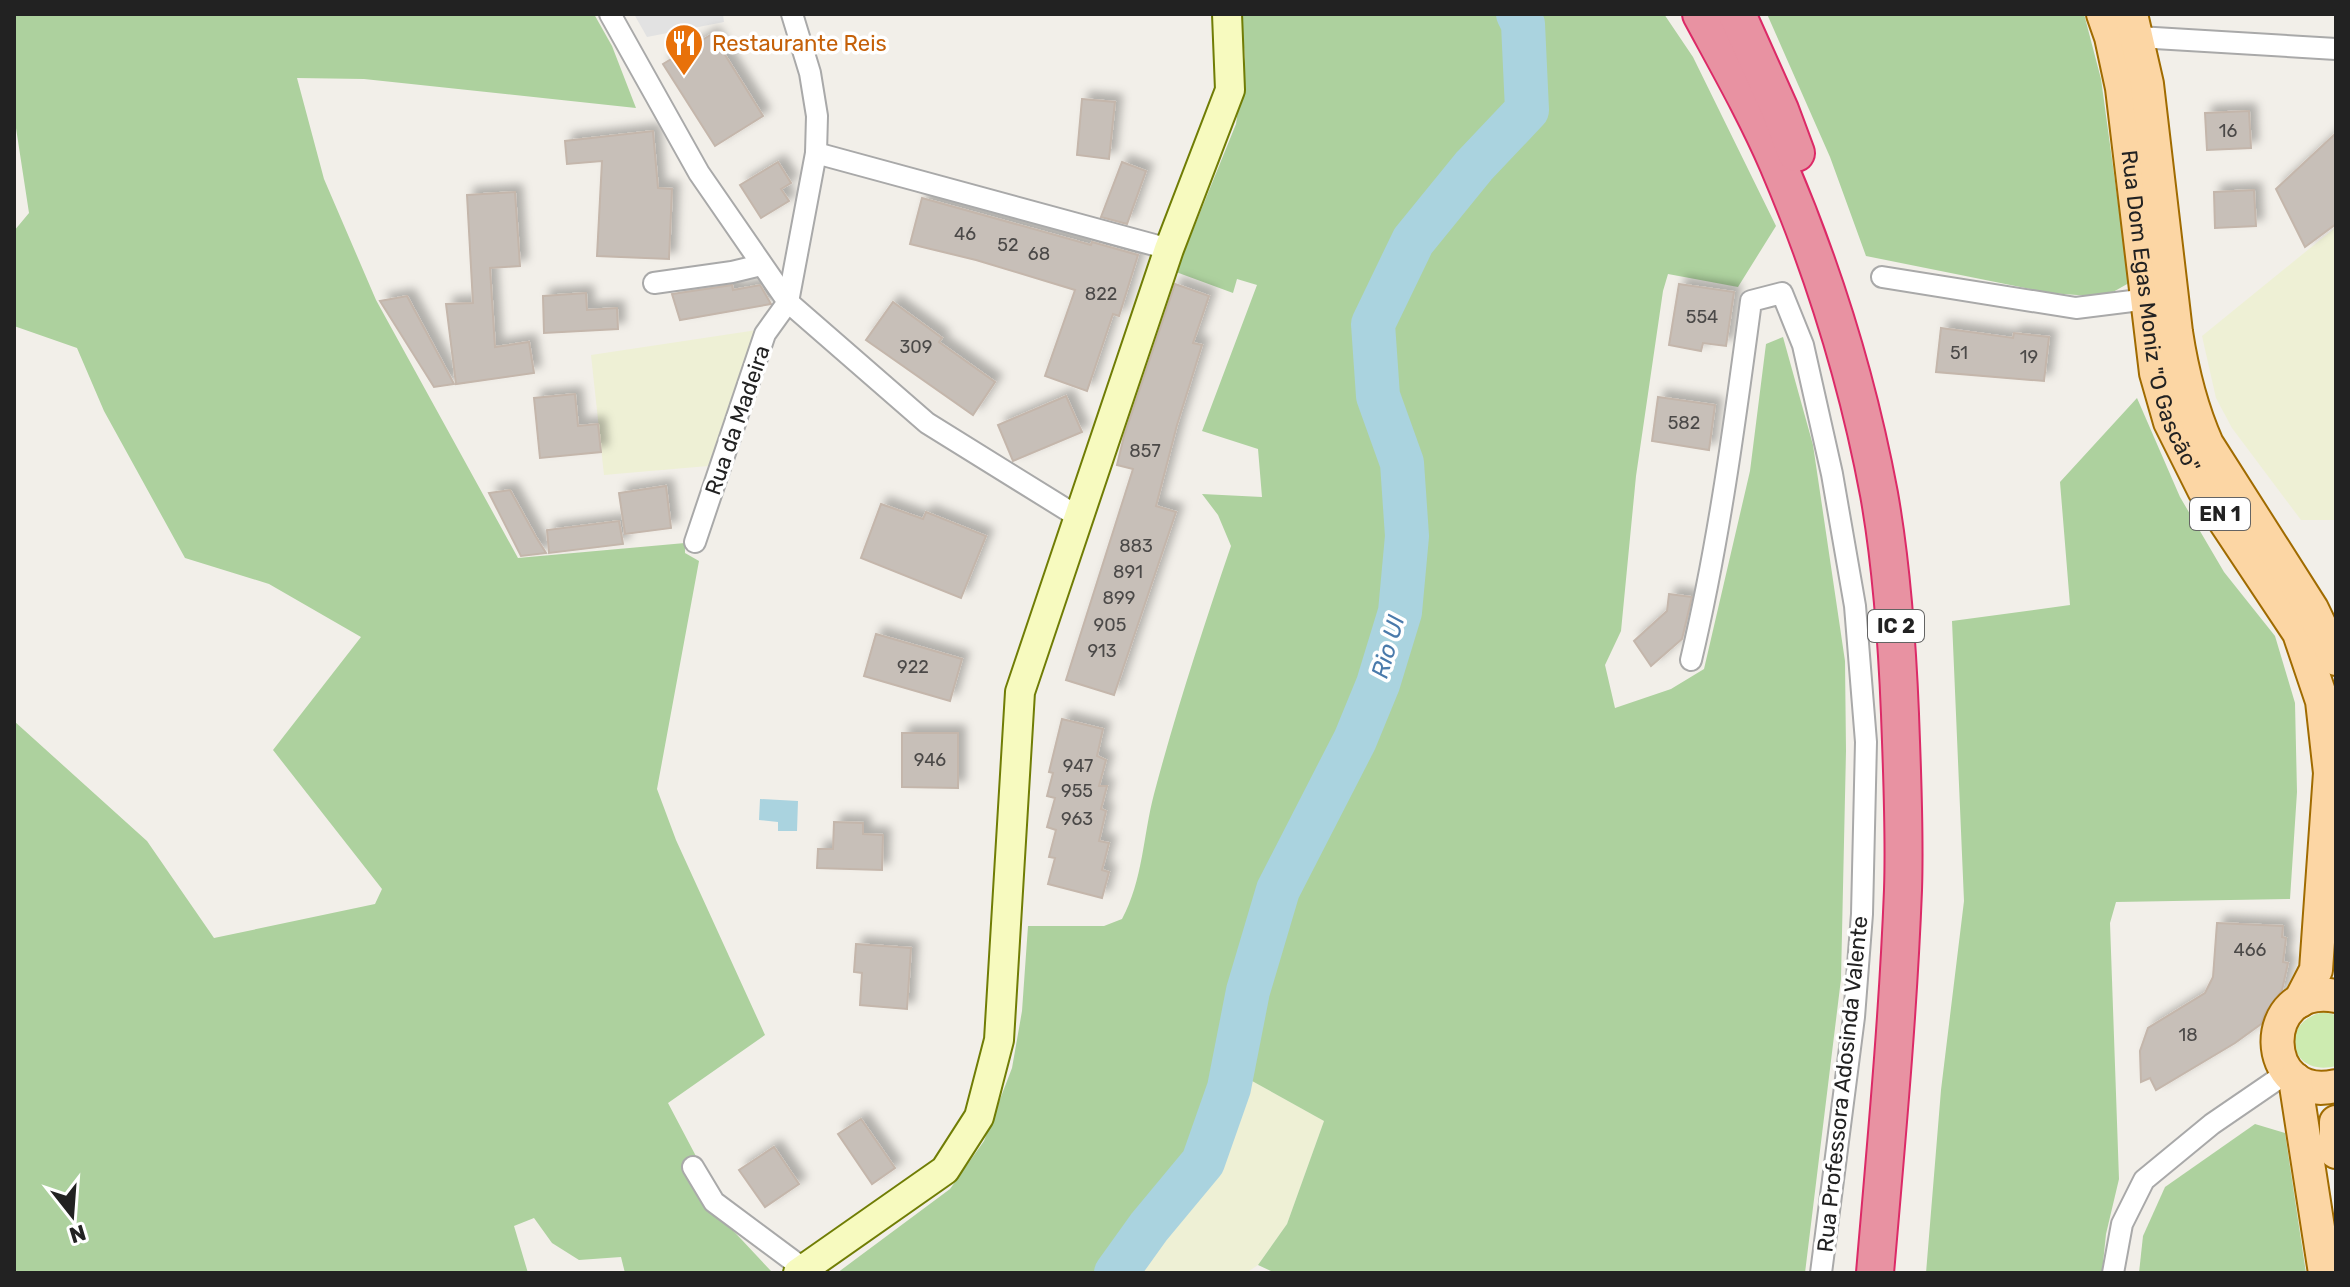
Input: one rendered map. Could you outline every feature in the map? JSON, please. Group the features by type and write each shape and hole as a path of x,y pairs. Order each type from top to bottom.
{"highway":[{"name":"IC 2","path":"1701,14 1752,108 1808,237 1855,393 1878,491 1887,547 1896,615 1903,887 1875,1273"},
{"name":"IC 2","path":"1737,14 1780,110 1853,326 1897,495 1911,580 1921,673 1928,887 1897,1273"}],"main road":[{"name":"Rua Dom Egas Moniz \"O Gascão\"","path":"2103,14 2122,88 2156,373 2170,422 2204,490 2299,633 2322,701 2330,773 2322,891 2316,970 2300,1001"},
{"name":"Rua Dom Egas Moniz \"O Gascão\"","path":"2134,25 2147,84 2176,332 2196,419 2207,444 2312,609 2336,659"},
{"path":"2300,1001 2313,995 2336,996"},
{"name":"EN 1","path":"2300,1001 2281,1020 2276,1047 2291,1076 2325,1273"},
{"path":"2291,1076 2313,1087 2336,1086"},
{"path":"2336,1122 2336,1152"}],"street":[{"path":"610,14 699,173 788,302 927,423 1080,518"},
{"path":"788,302 816,153 817,116 810,73 792,14"},
{"path":"693,1167 714,1202 801,1271 945,1170 979,1117 999,1040 1020,692 1169,249 1230,90 1227,14"},
{"path":"2134,25 2336,49"},
{"path":"816,153 1169,249"},
{"path":"654,283 761,265"},
{"path":"1882,277 2076,308 2148,299"},
{"name":"Rua Professora Adosinda Valente","path":"1691,660 1733,434 1751,301 1782,293 1803,345 1832,474 1855,606 1866,742 1862,914 1854,1017 1821,1273"},
{"name":"Rua da Madeira","path":"695,542 765,334 788,302"},
{"path":"2113,1273 2122,1224 2144,1180 2212,1124 2291,1076"}],"green space":[{"path":"14,14 594,14 612,46 636,108 364,79 297,78 324,179 376,300 518,558 685,543 685,553 699,561 657,789 676,840 765,1035 668,1103 698,1160 685,1169 695,1190 771,1271 768,1273 625,1273 621,1257 579,1260 552,1243 534,1218 514,1226 528,1273 14,1273 14,721 147,841 214,938 375,904 382,889 273,750 361,637 269,584 185,558 104,411 77,348 14,326 14,231 29,213 14,115"},
{"path":"1241,14 1509,14 1517,48 1517,101 1505,124 1454,173 1412,230 1380,288 1366,322 1374,413 1396,471 1395,599 1373,676 1254,928 1238,992 1222,1087 1197,1157 1104,1273 837,1273 950,1189 984,1141 1012,1068 1022,1011 1028,926 1104,926 1122,919 1134,889 1171,732 1231,546 1218,515 1202,494 1262,497 1258,449 1202,431 1257,285 1237,279 1233,293 1176,272 1236,124 1245,58"},
{"path":"1530,14 1664,14 1693,57 1776,226 1738,287 1668,274 1636,476 1621,631 1605,665 1615,708 1671,689 1704,669 1750,471 1766,344 1783,337 1813,445 1845,661 1841,979 1805,1273 1275,1273 1258,1265 1287,1224 1324,1121 1243,1076 1259,1000 1291,894 1346,785 1410,625 1420,528 1416,466 1389,394 1393,312 1433,239 1537,118 1533,22"},
{"path":"1767,14 2084,14 2101,79 2129,283 2104,297 2050,293 1866,256 1830,157"},
{"path":"2336,227 2336,520 2301,520 2232,428 2216,398 2202,336"},
{"path":"757,330 708,466 604,475 591,355"},
{"path":"2137,398 2180,497 2224,572 2275,636 2295,703 2297,792 2290,899 2116,902 2110,923 2119,1179 2106,1234 2102,1273 1926,1273 1941,1090 1964,901 1952,621 2070,605 2060,482"},
{"path":"2323,1012 2336,1015 2336,1066 2320,1068 2300,1057 2295,1048 2295,1037 2308,1018"},
{"path":"1243,1076 1324,1121 1287,1224 1258,1265 1246,1273 1130,1273 1207,1171 1222,1143"},
{"path":"2255,1124 2285,1133 2306,1273 2139,1273 2143,1236 2165,1187"}],"shaded area":[{"path":"634,14 723,14 724,22 647,37"}],"water":[{"path":"760,799 798,801 797,831 778,831 778,822 759,820"}],"building":[{"path":"712,34 763,116 715,146 663,64"},
{"path":"1082,99 1115,102 1109,159 1077,155"},
{"path":"2249,111 2251,148 2207,150 2205,113"},
{"path":"653,131 658,188 672,189 669,259 597,256 602,161 567,164 565,141"},
{"path":"2336,133 2336,224 2305,247 2276,189"},
{"path":"778,162 791,183 781,189 789,201 761,218 740,185"},
{"path":"1122,162 1146,171 1127,224 1101,217"},
{"path":"2254,190 2256,226 2215,228 2214,192"},
{"path":"515,192 520,266 490,268 495,347 529,342 534,373 456,384 446,304 473,303 467,195"},
{"path":"922,198 1138,255 1119,316 1113,314 1087,391 1045,376 1075,290 910,244"},
{"path":"1175,284 1209,296 1193,343 1202,345 1156,506 1176,512 1114,695 1066,680 1133,469 1117,465 1124,436"},
{"path":"1679,284 1734,292 1726,346 1703,343 1701,351 1669,345"},
{"path":"732,285 733,290 760,285 771,304 680,320 672,294"},
{"path":"586,293 587,310 617,308 618,329 544,333 543,296"},
{"path":"407,296 454,384 434,387 380,301"},
{"path":"893,302 942,338 939,342 995,382 973,415 866,340"},
{"path":"1941,328 2013,338 2014,333 2049,337 2044,381 1936,372"},
{"path":"575,394 578,426 598,424 601,452 540,458 534,398"},
{"path":"1066,396 1082,432 1013,461 998,425"},
{"path":"1658,397 1715,405 1709,450 1652,441"},
{"path":"666,486 671,528 625,534 619,493"},
{"path":"510,490 546,553 521,556 489,493"},
{"path":"881,504 923,519 926,512 986,536 961,598 861,558"},
{"path":"619,521 623,544 549,553 547,530"},
{"path":"1669,594 1692,597 1682,639 1651,666 1634,641 1667,611"},
{"path":"876,634 962,659 950,701 864,676"},
{"path":"1062,719 1103,729 1097,756 1106,760 1099,786 1107,786 1101,809 1106,811 1099,841 1109,843 1102,870 1109,872 1102,898 1048,884 1055,858 1049,857 1056,830 1047,827 1055,798 1047,796 1053,773 1049,772"},
{"path":"902,733 958,733 958,788 902,787"},
{"path":"834,822 863,823 863,834 883,835 882,870 817,868 818,849 833,849"},
{"path":"2217,923 2283,926 2282,937 2286,938 2283,962 2288,963 2282,990 2261,1024 2156,1090 2150,1078 2141,1082 2140,1051 2148,1028 2205,993 2213,977"},
{"path":"856,944 911,948 907,1009 860,1005 862,973 854,972"},
{"path":"861,1119 895,1168 872,1184 838,1134"},
{"path":"774,1147 799,1184 765,1207 739,1170"}],"waterway":[{"name":"Rio Ul","path":"1116,1273 1149,1227 1203,1162 1229,1088 1248,991 1278,890 1355,740 1378,684 1400,612 1407,536 1402,463 1378,396 1373,324 1413,241 1474,166 1527,110 1523,24 1518,14"}],"place":[{"name":"Restaurante Reis","path":"684,77"}]}
